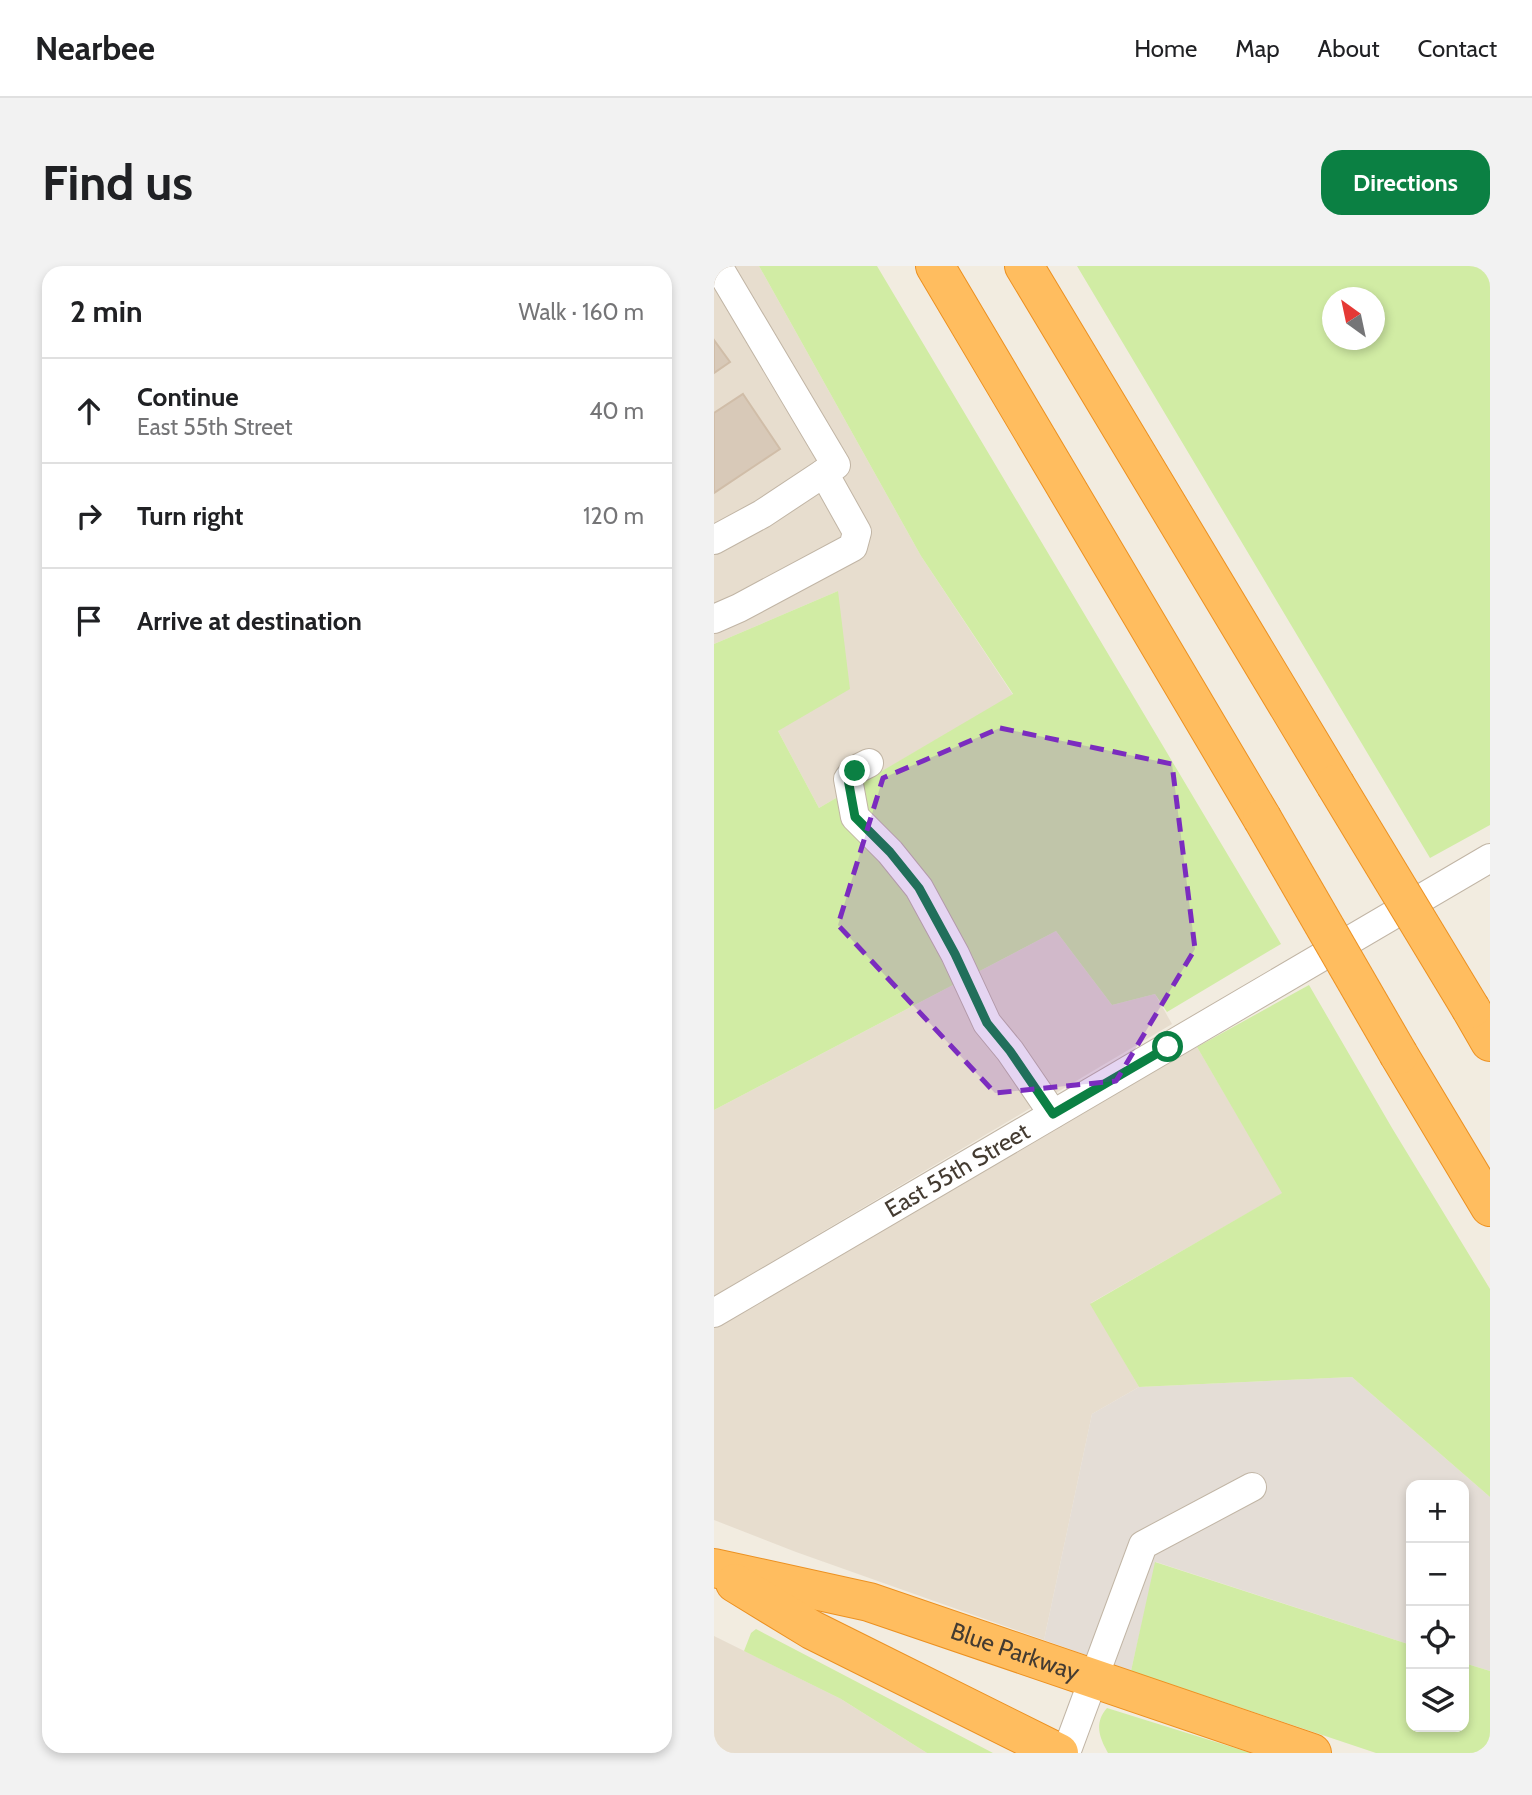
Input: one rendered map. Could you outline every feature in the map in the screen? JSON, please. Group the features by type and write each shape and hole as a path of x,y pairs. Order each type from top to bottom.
{"highway":[{"path":"935,266 1490,1207"},
{"path":"1024,266 1490,1041"},
{"name":"Blue Parkway","path":"714,1569 869,1602 1312,1753"},
{"name":"Blue Parkway","path":"714,1569 811,1630 1059,1753"}],"street":[{"path":"714,619 853,547 857,532 830,469 718,266"},
{"path":"714,540 762,514 830,469"},
{"path":"869,763 855,771 848,779 855,817 890,852 919,888 955,954 987,1023 1010,1051 1053,1114"},
{"name":"East 55th Street","path":"714,1313 1490,858"},
{"path":"1066,1753 1143,1545 1252,1487"}],"highlighted area":[{"path":"1000,728 1172,764 1195,949 1116,1081 995,1093 838,925 883,778"}],"shaded area":[{"path":"714,266 759,266 921,556 1013,695 819,808 778,731 838,591 714,644"},
{"path":"1056,931 1112,1005 1155,994 1172,1024 714,1296 714,1110"},
{"path":"1197,1047 1283,1193 1091,1303 1139,1387 1092,1414 1044,1640 714,1520 714,1325"},
{"path":"1352,1377 1490,1497 1490,1671 1469,1665 1469,1480 1406,1480 1406,1643 1156,1562 1131,1671 1044,1640 1092,1414 1139,1387"},
{"path":"714,1636 841,1699 927,1753 714,1753"}],"green space":[{"path":"759,266 877,266 1281,944 1167,1012 1155,994 1112,1005 1056,931 714,1110 714,644 838,591 850,689 778,731 819,808 1013,694 921,556"},
{"path":"1077,266 1490,266 1490,825 1430,858"},
{"path":"1309,985 1490,1289 1490,1497 1352,1377 1139,1387 1090,1304 1282,1193 1197,1047"},
{"path":"1155,1562 1406,1643 1406,1732 1469,1732 1469,1665 1490,1671 1490,1753 1376,1753 1131,1671"},
{"path":"756,1629 993,1753 927,1753 841,1699 744,1651 751,1633"},
{"path":"1107,1708 1251,1753 1108,1753 1099,1730 1100,1719"}],"building":[{"path":"714,340 730,362 714,373"},
{"path":"743,394 780,449 714,493 714,413"}],"route":[{"path":"855,771 848,779 855,817 890,852 919,888 955,954 987,1023 1010,1051 1053,1114 1168,1047"}]}
